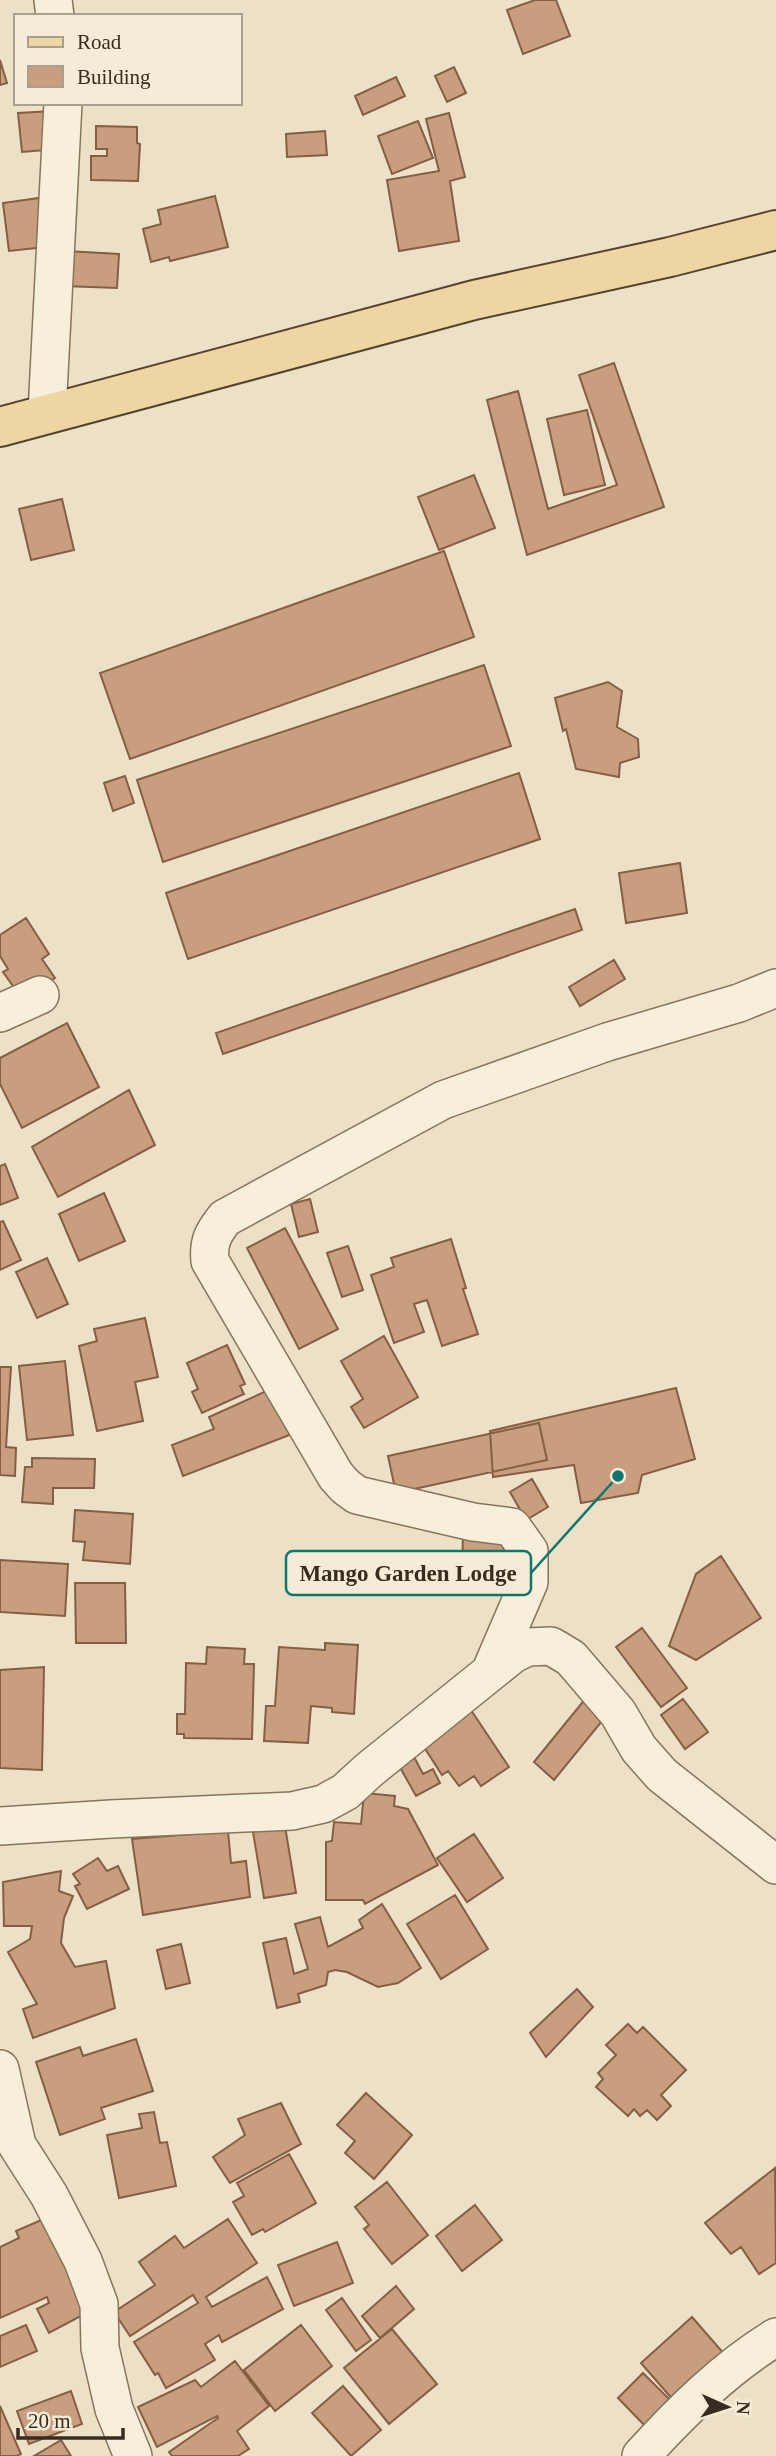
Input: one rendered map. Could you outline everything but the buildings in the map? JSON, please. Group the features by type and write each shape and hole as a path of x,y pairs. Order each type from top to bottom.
{"main road":[{"path":"0,427 474,300 670,257 776,230"}],"street":[{"path":"47,413 63,105"},
{"path":"492,1668 529,1582 529,1551 512,1527 473,1522 357,1495 346,1487 210,1261 211,1236 225,1218 443,1100 607,1042 739,1003 776,988"},
{"path":"0,1013 40,995"},
{"path":"0,1826 292,1811 323,1804 345,1792 492,1668 528,1647 551,1646 571,1658 618,1713 639,1749 662,1775 772,1853"},
{"path":"0,2069 17,2145 49,2195 83,2261 99,2304 100,2348 114,2409 132,2456"},
{"path":"641,2456 727,2371 776,2337"}],"place":[{"name":"Mango Garden Lodge","path":"618,1476"}]}
